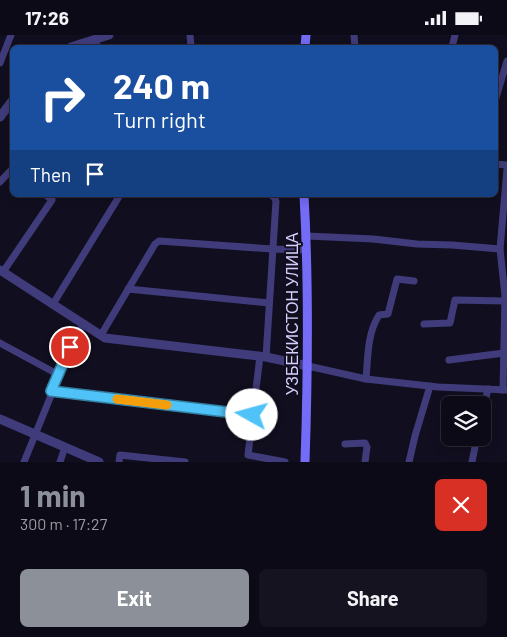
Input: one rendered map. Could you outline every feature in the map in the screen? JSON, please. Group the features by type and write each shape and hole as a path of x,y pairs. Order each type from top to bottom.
{"main road":[{"name":"УЗБЕКИСТОН УЛИЦА","path":"304,197 307,236 308,366 305,462"}],"street":[{"path":"0,63 11,35"},
{"path":"96,44 108,35"},
{"path":"498,91 507,61"},
{"path":"0,117 10,104"},
{"path":"48,197 52,200 2,271 100,335 263,356 366,379 430,386 505,390 505,297 500,249 507,169"},
{"path":"0,182 10,171"},
{"path":"53,304 119,197"},
{"path":"274,197 276,201 269,303 263,356 252,415 248,455 285,462"},
{"path":"307,236 500,249"},
{"path":"100,335 155,244 159,241 306,250"},
{"path":"366,379 370,334 373,324 379,315 387,315 389,312 397,279 414,281"},
{"path":"128,289 269,303"},
{"path":"424,323 450,323 455,300 505,297"},
{"path":"24,462 51,391 76,334 84,324"},
{"path":"0,343 59,375"},
{"path":"449,360 504,353"},
{"path":"409,462 430,386"},
{"path":"486,396 488,389"},
{"path":"51,391 252,415"},
{"path":"0,419 99,462"},
{"path":"345,443 365,443 367,447 366,462"},
{"path":"472,462 475,446"},
{"path":"60,462 65,447"},
{"path":"119,462 120,455 185,462"}],"slow traffic":[{"path":"117,399 167,405"}],"route":[{"path":"70,347 51,391 252,415"}]}
